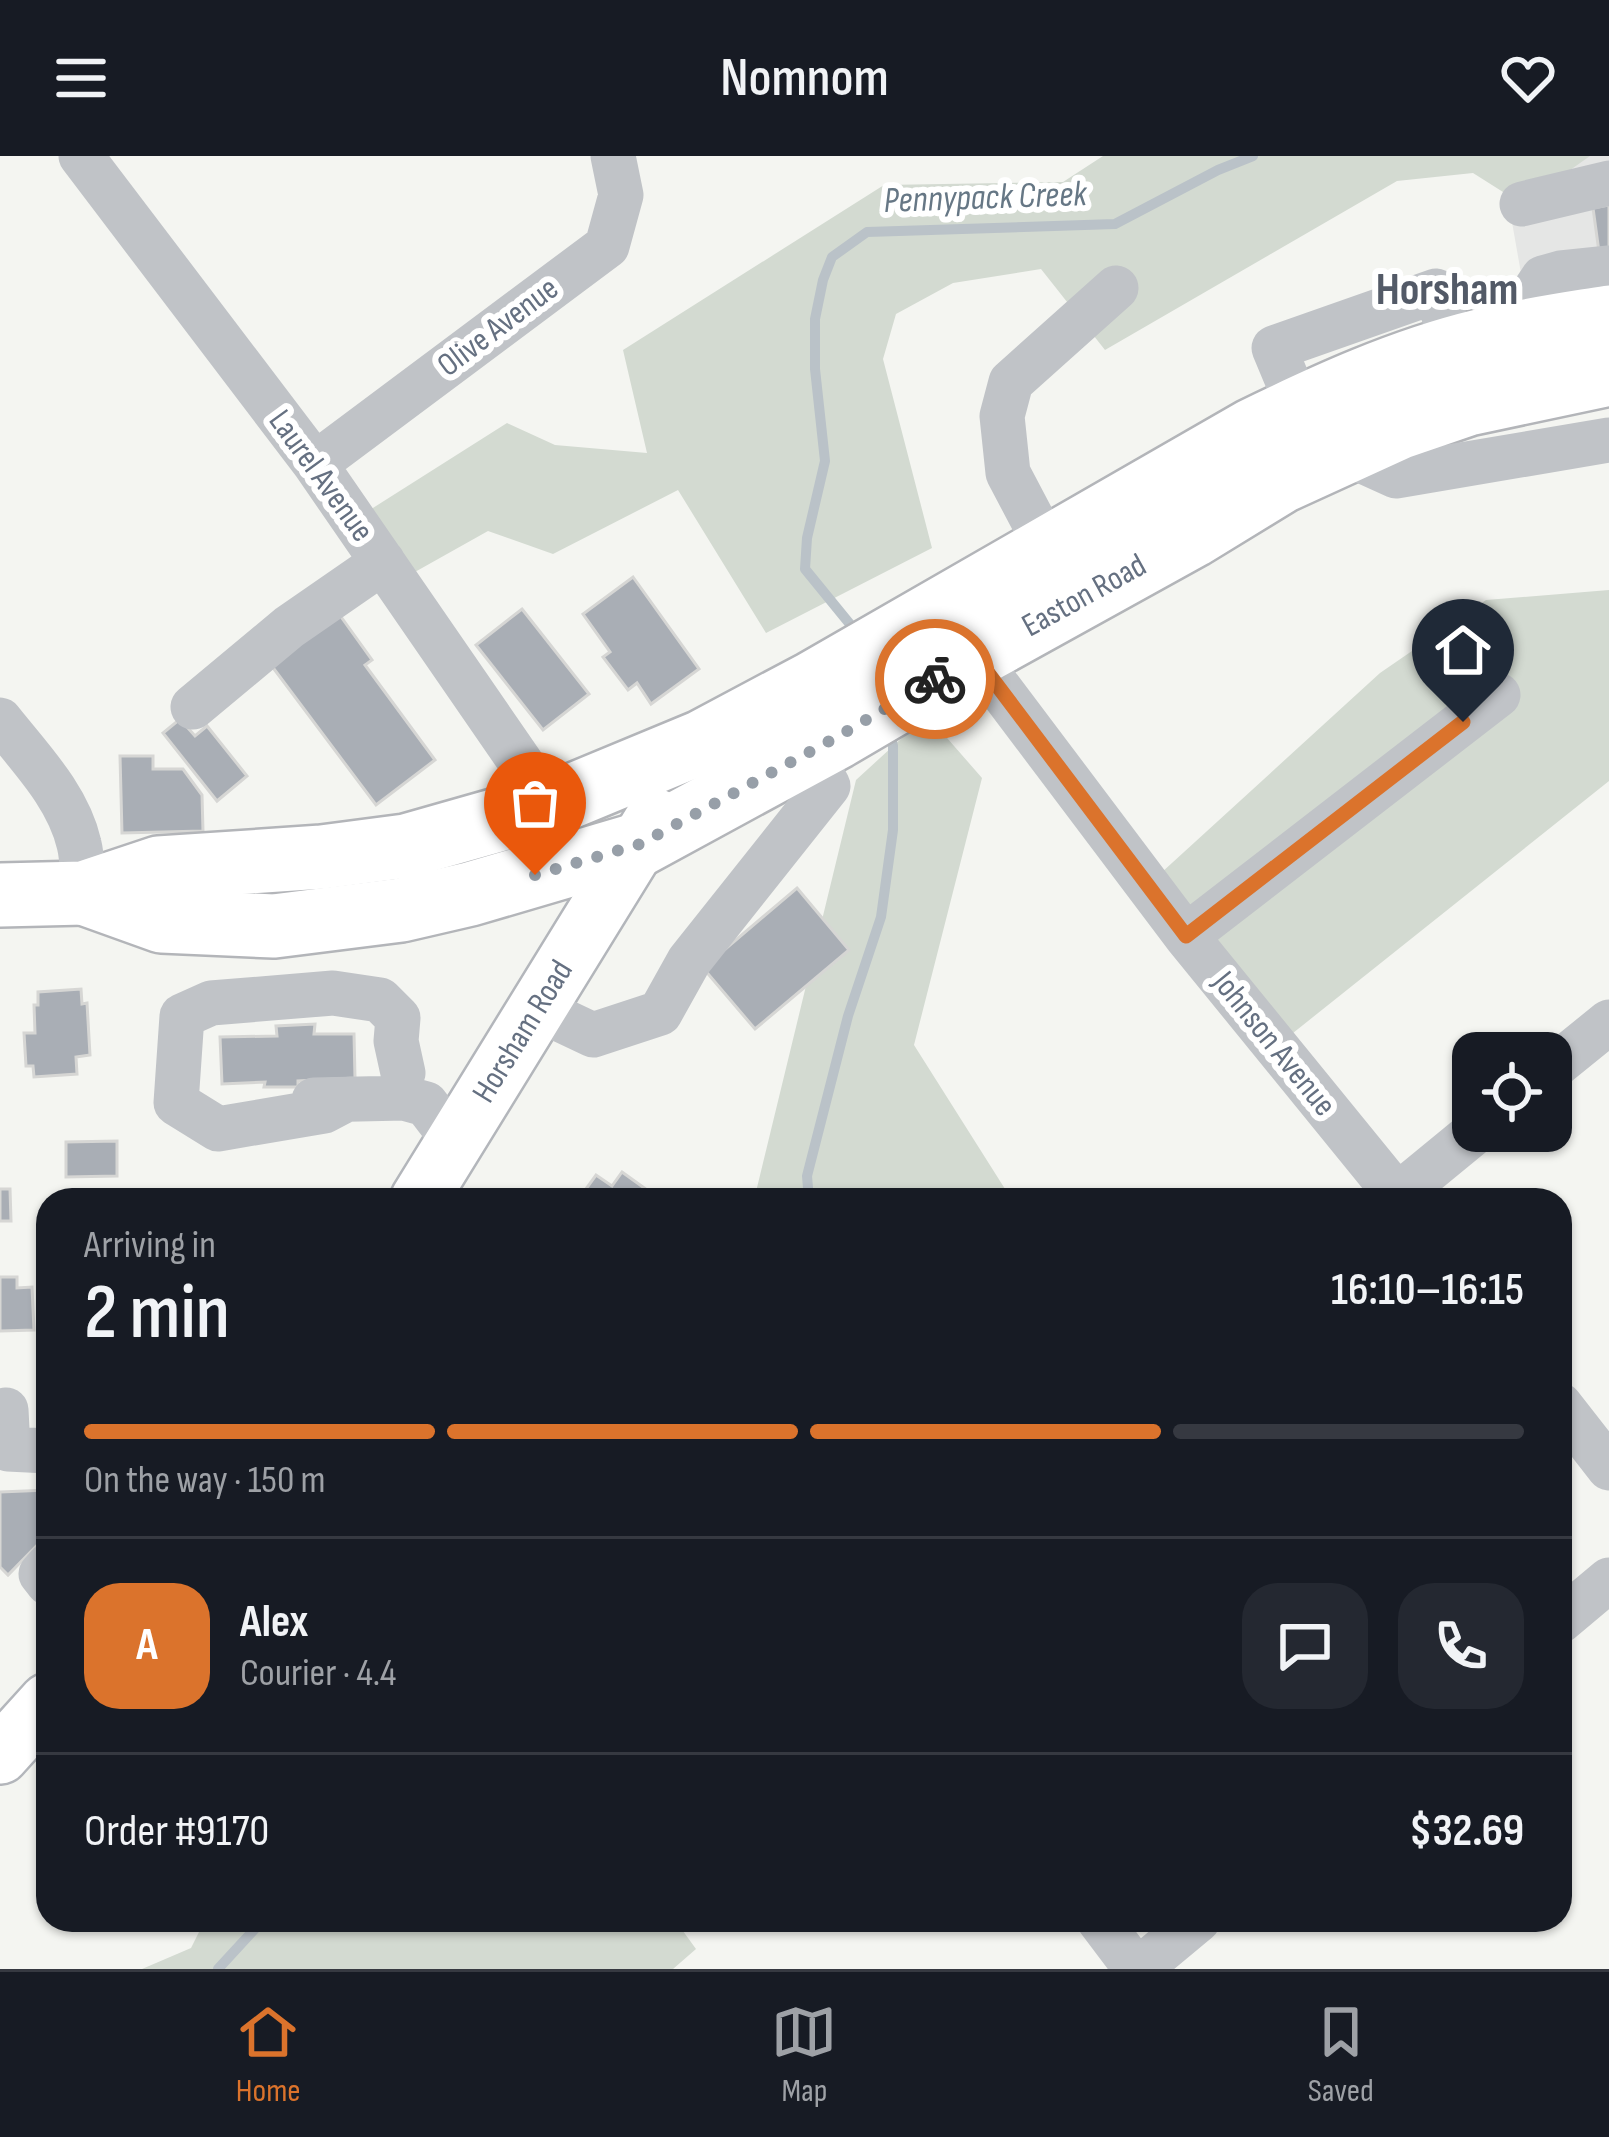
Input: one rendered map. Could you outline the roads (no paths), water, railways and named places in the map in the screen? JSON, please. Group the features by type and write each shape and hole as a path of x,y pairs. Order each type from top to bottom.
{"highway":[{"name":"Easton Road","path":"84,893 163,922 274,926 401,910 640,844 959,631 1048,549 1235,440 1364,380 1480,342 1609,317"},
{"name":"Easton Road","path":"959,631 1192,536 1282,481 1398,428 1468,404 1609,374"},
{"name":"Easton Road","path":"0,895 84,893 159,868 322,857 406,845 550,805 702,742 820,724"}],"main road":[{"name":"Horsham Road","path":"426,1188 702,742"},
{"path":"0,1755 36,1715"}],"street":[{"name":"Laurel Avenue","path":"81,156 315,464 550,805"},
{"name":"Olive Avenue","path":"315,464 607,246 620,195 614,156"},
{"path":"1522,204 1609,183"},
{"path":"1480,342 1543,278 1609,268"},
{"path":"1048,549 1008,473 1002,416 1011,382 1116,288"},
{"path":"1343,452 1396,476 1609,440"},
{"path":"193,707 289,627 382,562"},
{"name":"Johnson Avenue","path":"959,631 1186,936 1389,1188"},
{"path":"1186,936 1498,695"},
{"path":"0,720 52,784 71,819 80,846 84,893"},
{"path":"538,1009 593,1035 660,1013 689,961 828,786 820,724"},
{"path":"292,996 294,971 316,921"},
{"path":"235,925 292,996"},
{"path":"380,1078 398,1018 380,1000 333,993 292,996 212,1003 182,1016 176,1103 218,1129 324,1111 380,1078 488,1090"},
{"path":"1572,1053 1609,1022"},
{"path":"380,1078 404,1098 427,1104 455,1142"},
{"path":"1409,1188 1452,1151"},
{"path":"18,1410 8,1449 36,1450"},
{"path":"1572,1420 1609,1468"},
{"path":"1572,1611 1609,1580"},
{"path":"1108,1932 1137,1969 1183,1932"}],"waterway":[{"name":"Pennypack Creek","path":"858,634 805,569 807,538 825,461 815,319 832,257 867,232 1115,224 1253,156"},
{"name":"Pennypack Creek","path":"808,1188 807,1176 848,1016 881,917 893,830 889,729"},
{"name":"Pennypack Creek","path":"218,1969 252,1932"}],"district":[{"name":"Horsham","path":"1447,290"}]}
